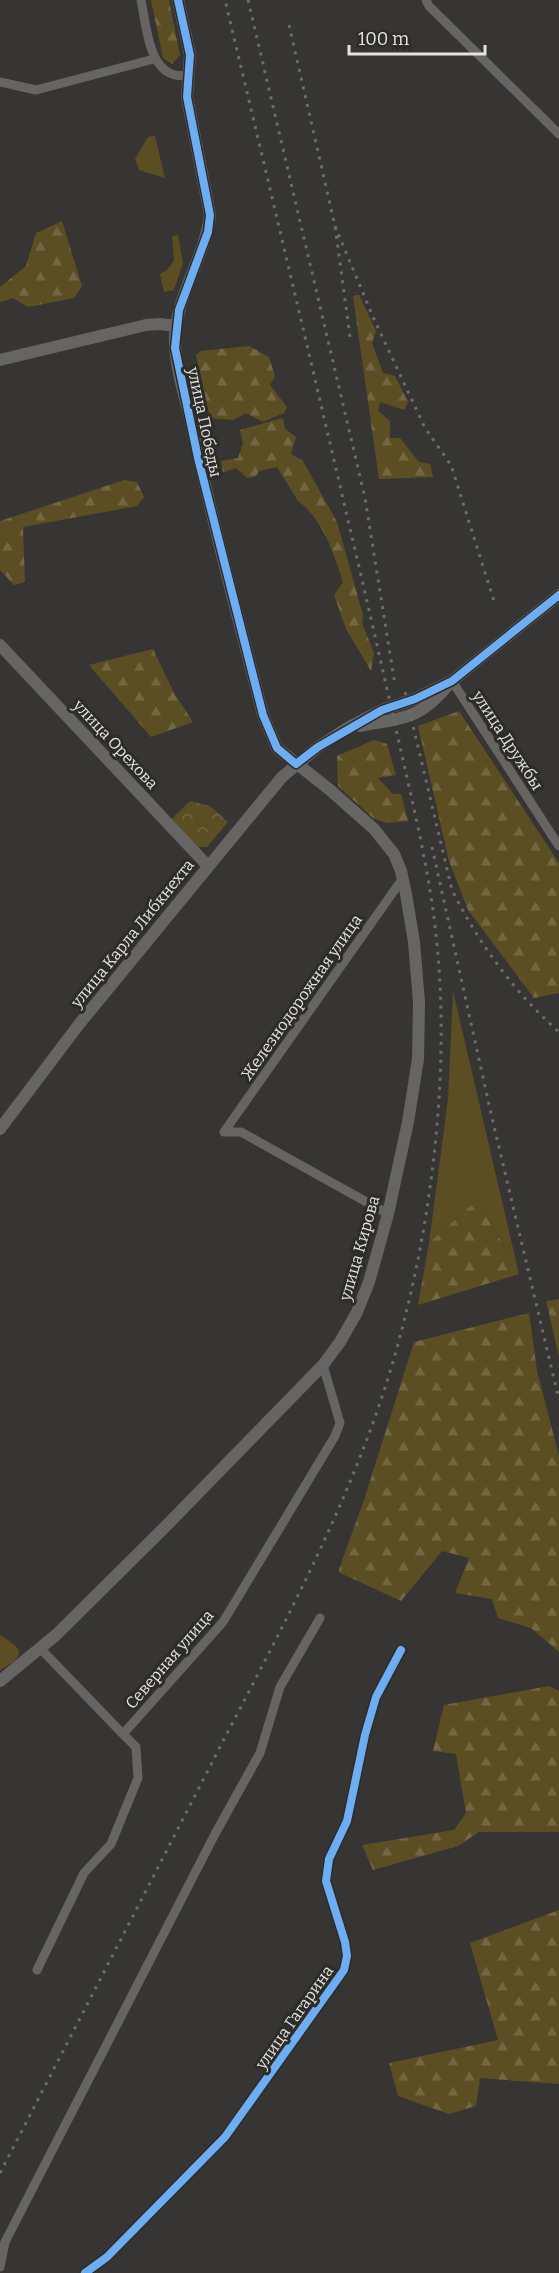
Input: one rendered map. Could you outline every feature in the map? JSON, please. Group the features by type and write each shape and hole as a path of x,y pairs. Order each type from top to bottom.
{"street":[{"path":"141,0 154,59 174,75 190,75"},
{"name":"улица Победы","path":"178,0 188,39 190,75 187,97 210,215 208,232 179,310 175,348 198,458 262,715 277,748 296,764"},
{"path":"426,0 429,6 559,134"},
{"path":"0,81 36,90 154,59"},
{"path":"0,360 146,325 176,326"},
{"path":"452,681 559,595"},
{"name":"улица Орехова","path":"0,645 207,865"},
{"name":"улица Карла Либкнехта","path":"0,1129 80,1023 207,865 282,777 318,747 349,728 410,717 434,703 452,681"},
{"name":"улица Дружбы","path":"452,681 559,846"},
{"name":"улица Кирова","path":"0,1681 40,1648 168,1525 323,1365 340,1342 357,1312 369,1282 388,1214 408,1122 418,1059 419,1002 414,942 403,878 394,854 374,829 296,764"},
{"name":"Железнодорожная улица","path":"388,1214 241,1132 224,1132 403,878"},
{"name":"Северная улица","path":"37,1970 84,1873 111,1844 138,1778 136,1747 123,1734 223,1622 335,1436 340,1423 323,1365"},
{"path":"0,2267 5,2242 215,1834 260,1753 280,1688 320,1618"},
{"path":"40,1648 123,1734"},
{"name":"улица Гагарина","path":"86,2273 107,2257 225,2137 344,1970 347,1956 345,1942 326,1881 329,1859 347,1821 365,1735 376,1697 401,1650"}],"green space":[{"path":"151,0 169,0 180,55 172,64 163,58"},
{"path":"155,136 165,178 139,170 135,159 148,137"},
{"path":"62,221 82,286 74,298 28,307 13,298 0,302 0,287 26,266 36,233"},
{"path":"178,235 183,263 174,290 164,292 160,274 167,270 174,261 172,236"},
{"path":"359,295 376,331 372,343 383,373 395,376 408,402 404,410 380,402 378,411 390,421 390,438 400,438 419,462 430,464 433,477 379,479 353,296"},
{"path":"249,346 269,357 275,376 270,385 287,407 284,413 263,422 246,413 233,420 210,418 196,355 201,351"},
{"path":"283,418 285,429 296,437 291,454 303,461 337,522 363,615 362,623 374,653 371,671 346,629 334,595 343,582 321,527 307,508 298,501 277,467 259,471 256,476 247,478 236,468 223,472 221,461 238,458 243,443 240,430"},
{"path":"124,480 137,482 144,497 137,506 23,527 25,582 14,585 0,570 0,521"},
{"path":"153,649 174,693 193,722 151,737 89,665"},
{"path":"459,711 559,863 559,993 534,998 468,910 449,861 418,726"},
{"path":"374,740 387,744 396,775 378,778 393,794 401,794 408,821 387,823 373,818 338,786 337,756"},
{"path":"190,801 210,806 228,822 207,847 197,847 172,819"},
{"path":"453,991 519,1274 478,1199 429,1243 448,1099"},
{"path":"478,1199 519,1274 418,1305 429,1243"},
{"path":"559,1299 559,1356 546,1301"},
{"path":"529,1313 537,1371 559,1456 559,1652 531,1628 498,1618 492,1599 455,1593 469,1558 442,1551 401,1601 338,1572 363,1503 414,1342"},
{"path":"0,1635 14,1645 19,1653 14,1661 0,1670"},
{"path":"549,1686 559,1691 559,1832 479,1832 458,1846 373,1870 362,1845 454,1830 466,1813 456,1754 433,1751 444,1705"},
{"path":"559,1910 559,2084 480,2078 476,2106 449,2114 398,2096 389,2063 498,2040 470,1943"}],"railway":[{"path":"0,2173 275,1641 349,1485 370,1431 404,1321 424,1230 436,1134 440,1085 440,990 434,917 425,863 366,596 225,0"},
{"path":"248,0 365,498 395,685"},
{"path":"289,25 335,226 350,337"},
{"path":"335,226 373,317 425,428 451,465 494,601"},
{"path":"405,692 452,890 486,948 512,984 559,1032"},
{"path":"432,847 492,1118 559,1400"}],"cycle path":[{"path":"178,0 190,55 187,97 210,215 208,232 179,310 175,348 198,458 263,715 277,748 296,764 318,747 382,710 415,699 452,681 559,595"},
{"path":"85,2273 107,2257 225,2137 344,1970 347,1956 345,1942 326,1881 329,1859 347,1821 365,1735 376,1697 401,1650"}]}
